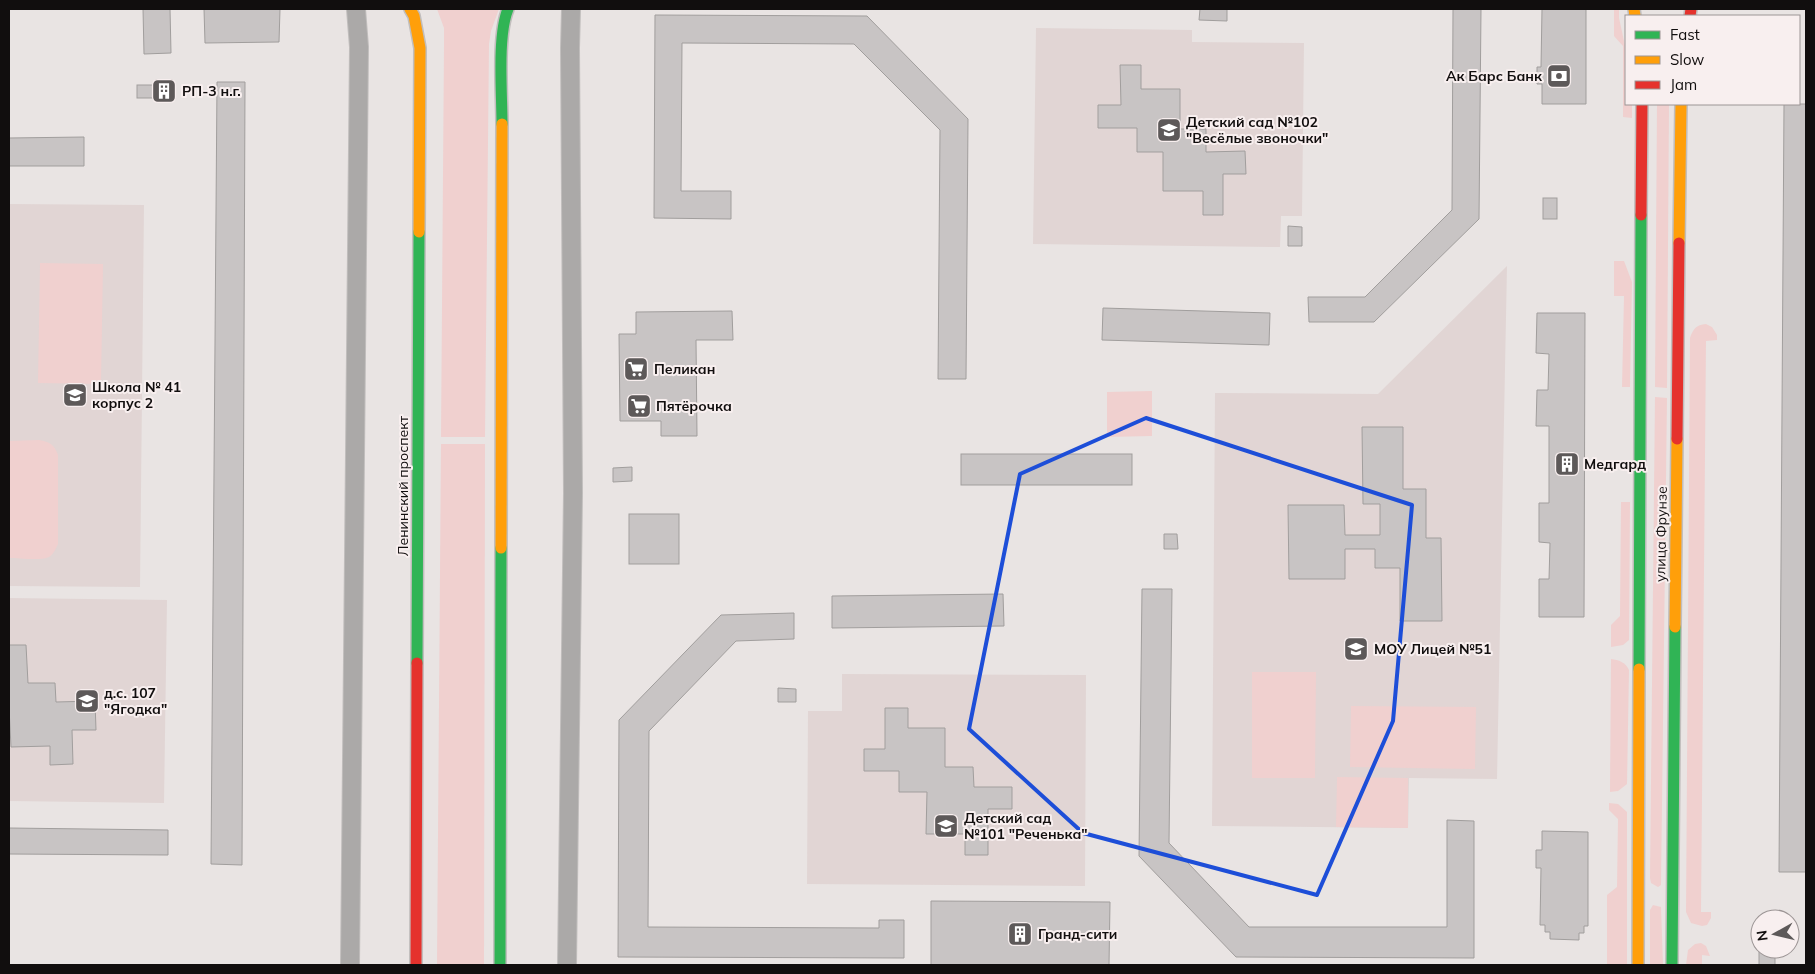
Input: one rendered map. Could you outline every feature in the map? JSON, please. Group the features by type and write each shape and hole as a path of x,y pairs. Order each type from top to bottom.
{"main road":[{"name":"Ленинский проспект","path":"410,9 414,16 420,48 416,965"},
{"path":"500,965 502,50 504,19 508,9"},
{"name":"улица Фрунзе","path":"1638,965 1642,899 1642,105"},
{"name":"улица Фрунзе","path":"1672,965 1668,899 1682,105"}],"street":[{"path":"350,965 359,67 356,9"},
{"path":"567,965 573,493 571,9"}],"highlighted area":[{"path":"1146,418 1412,505 1393,721 1317,895 1083,833 969,729 1020,474"}],"shaded area":[{"path":"437,9 499,9 491,31 489,44 485,437 441,437 444,28"},
{"path":"1614,9 1619,9 1625,45 1625,105 1632,105 1632,118 1623,117 1623,46 1614,36"},
{"name":"Детский сад №102 \"Весёлые звоночки\"","path":"1036,28 1192,30 1192,42 1304,43 1302,216 1281,216 1280,247 1033,244"},
{"path":"1657,105 1669,105 1667,388 1655,387"},
{"name":"Школа № 41 корпус 2","path":"9,204 144,205 140,587 9,586"},
{"path":"1614,261 1624,261 1632,282 1630,387 1622,387 1624,296 1614,296"},
{"path":"40,263 103,264 101,384 38,383"},
{"name":"МОУ Лицей №51","path":"1507,266 1497,779 1409,778 1408,828 1212,826 1215,393 1378,394"},
{"path":"1706,324 1712,327 1717,335 1717,340 1706,341 1701,912 1711,912 1711,918 1707,925 1702,926 1691,923 1686,912 1690,338 1695,328"},
{"path":"1152,391 1152,436 1107,437 1107,392"},
{"path":"1655,397 1667,398 1661,885 1658,887 1651,883 1650,878"},
{"path":"39,440 51,444 58,455 58,544 55,551 49,557 35,559 9,558 9,441"},
{"path":"441,444 485,444 484,965 437,965"},
{"path":"1621,502 1630,502 1629,640 1623,645 1611,647 1611,625 1620,616"},
{"name":"д.с. 107 \"Ягодка\"","path":"9,598 167,600 164,803 9,801"},
{"path":"1611,659 1622,662 1629,670 1627,784 1618,791 1610,792"},
{"path":"1252,672 1316,672 1315,778 1252,778"},
{"name":"Детский сад №101 \"Реченька\"","path":"842,674 1086,675 1085,886 807,884 808,711 842,711"},
{"path":"1351,706 1476,707 1475,769 1350,767"},
{"path":"1337,777 1408,778 1408,828 1336,827"},
{"path":"1609,803 1618,804 1627,812 1627,965 1607,965 1607,895 1617,887 1618,819 1609,810"},
{"path":"1653,905 1661,907 1663,965 1650,965 1650,910"},
{"path":"1701,943 1706,946 1710,956 1702,955 1702,965 1686,965 1688,950 1695,944"}],"building":[{"path":"143,9 170,9 171,53 144,54"},
{"path":"204,9 280,9 279,42 205,43"},
{"path":"1200,9 1227,9 1227,21 1199,20"},
{"path":"1453,9 1481,9 1479,219 1374,322 1309,322 1308,297 1365,297 1452,210"},
{"path":"1542,9 1586,9 1586,104 1542,104 1542,84 1537,84 1537,67 1541,67"},
{"path":"655,15 867,16 968,119 966,379 938,379 940,130 854,44 682,43 681,191 731,191 731,219 654,218"},
{"path":"1120,65 1141,65 1141,89 1180,89 1180,129 1206,129 1206,152 1245,151 1246,174 1223,174 1223,215 1203,215 1203,191 1163,191 1163,152 1137,152 1137,128 1098,128 1098,105 1121,105"},
{"path":"217,82 245,82 242,865 211,864"},
{"path":"137,85 173,85 173,98 137,98"},
{"path":"1806,104 1806,872 1779,872 1784,105"},
{"path":"84,137 84,166 9,166 9,138"},
{"path":"1543,198 1557,198 1557,219 1543,219"},
{"path":"1288,226 1302,227 1302,246 1288,246"},
{"path":"1103,308 1270,313 1269,345 1102,340"},
{"path":"732,311 733,340 696,340 697,436 661,436 661,421 620,421 619,334 636,334 636,312"},
{"path":"1537,313 1585,313 1584,617 1539,617 1539,579 1549,579 1550,543 1539,542 1539,503 1549,503 1549,426 1536,426 1537,390 1548,390 1549,354 1536,353"},
{"path":"1362,427 1403,427 1403,489 1426,489 1426,538 1441,538 1442,621 1400,621 1400,568 1375,568 1375,549 1345,549 1345,579 1289,579 1288,505 1344,505 1345,535 1380,535 1380,504 1363,504"},
{"path":"961,454 1132,454 1132,485 961,485"},
{"path":"632,467 632,481 613,482 613,468"},
{"path":"629,514 679,514 679,564 629,564"},
{"path":"1164,534 1177,534 1178,549 1164,549"},
{"path":"1142,589 1172,589 1169,843 1249,927 1447,927 1447,820 1474,821 1474,958 1236,957 1139,856"},
{"path":"1003,594 1004,626 832,628 832,596"},
{"path":"794,613 794,639 736,641 649,731 648,927 879,928 879,920 904,920 904,958 618,957 619,720 721,615"},
{"path":"9,645 26,645 28,683 55,683 56,702 95,701 96,730 72,730 73,764 50,765 50,746 11,747"},
{"path":"778,688 796,689 796,702 778,702"},
{"path":"885,708 908,708 908,728 945,728 945,767 973,767 974,787 1012,787 1012,809 988,809 988,855 965,855 965,834 926,834 927,792 899,792 899,771 864,771 864,749 885,749"},
{"path":"9,828 168,830 168,855 9,854"},
{"path":"1542,831 1588,832 1588,926 1584,926 1584,933 1579,933 1579,940 1550,939 1550,932 1545,932 1545,925 1540,925 1541,868 1536,868 1536,850 1542,850"},
{"name":"Гранд-сити","path":"931,901 1110,902 1109,965 931,965"},
{"path":"1759,959 1775,959 1775,965 1759,965"}],"traffic: fast":[{"path":"502,124 501,49 502,34 508,9"},
{"path":"1639,669 1641,215"},
{"path":"417,663 419,232"},
{"path":"500,965 501,548"},
{"path":"1672,965 1675,627"}],"traffic: slow":[{"path":"410,9 414,16 420,48 419,232"},
{"path":"1634,9 1635,15"},
{"path":"1679,243 1681,105"},
{"path":"501,548 502,124"},
{"path":"1675,627 1677,439"},
{"path":"1638,965 1639,669"}],"traffic: jam":[{"path":"1690,15 1691,9"},
{"path":"1641,215 1642,105"},
{"path":"1677,439 1679,243"},
{"path":"416,965 417,663"}],"place":[{"name":"Ак Барс Банк","path":"1559,76"},
{"name":"РП-3 н.г.","path":"164,91"},
{"name":"Детский сад №102 \"Весёлые звоночки\"","path":"1169,130"},
{"name":"Пеликан","path":"636,369"},
{"name":"Школа № 41 корпус 2","path":"75,395"},
{"name":"Пятёрочка","path":"639,406"},
{"name":"Медгард","path":"1567,464"},
{"name":"МОУ Лицей №51","path":"1356,649"},
{"name":"д.с. 107 \"Ягодка\"","path":"87,701"},
{"name":"Детский сад №101 \"Реченька\"","path":"946,826"},
{"name":"Гранд-сити","path":"1020,934"}]}
